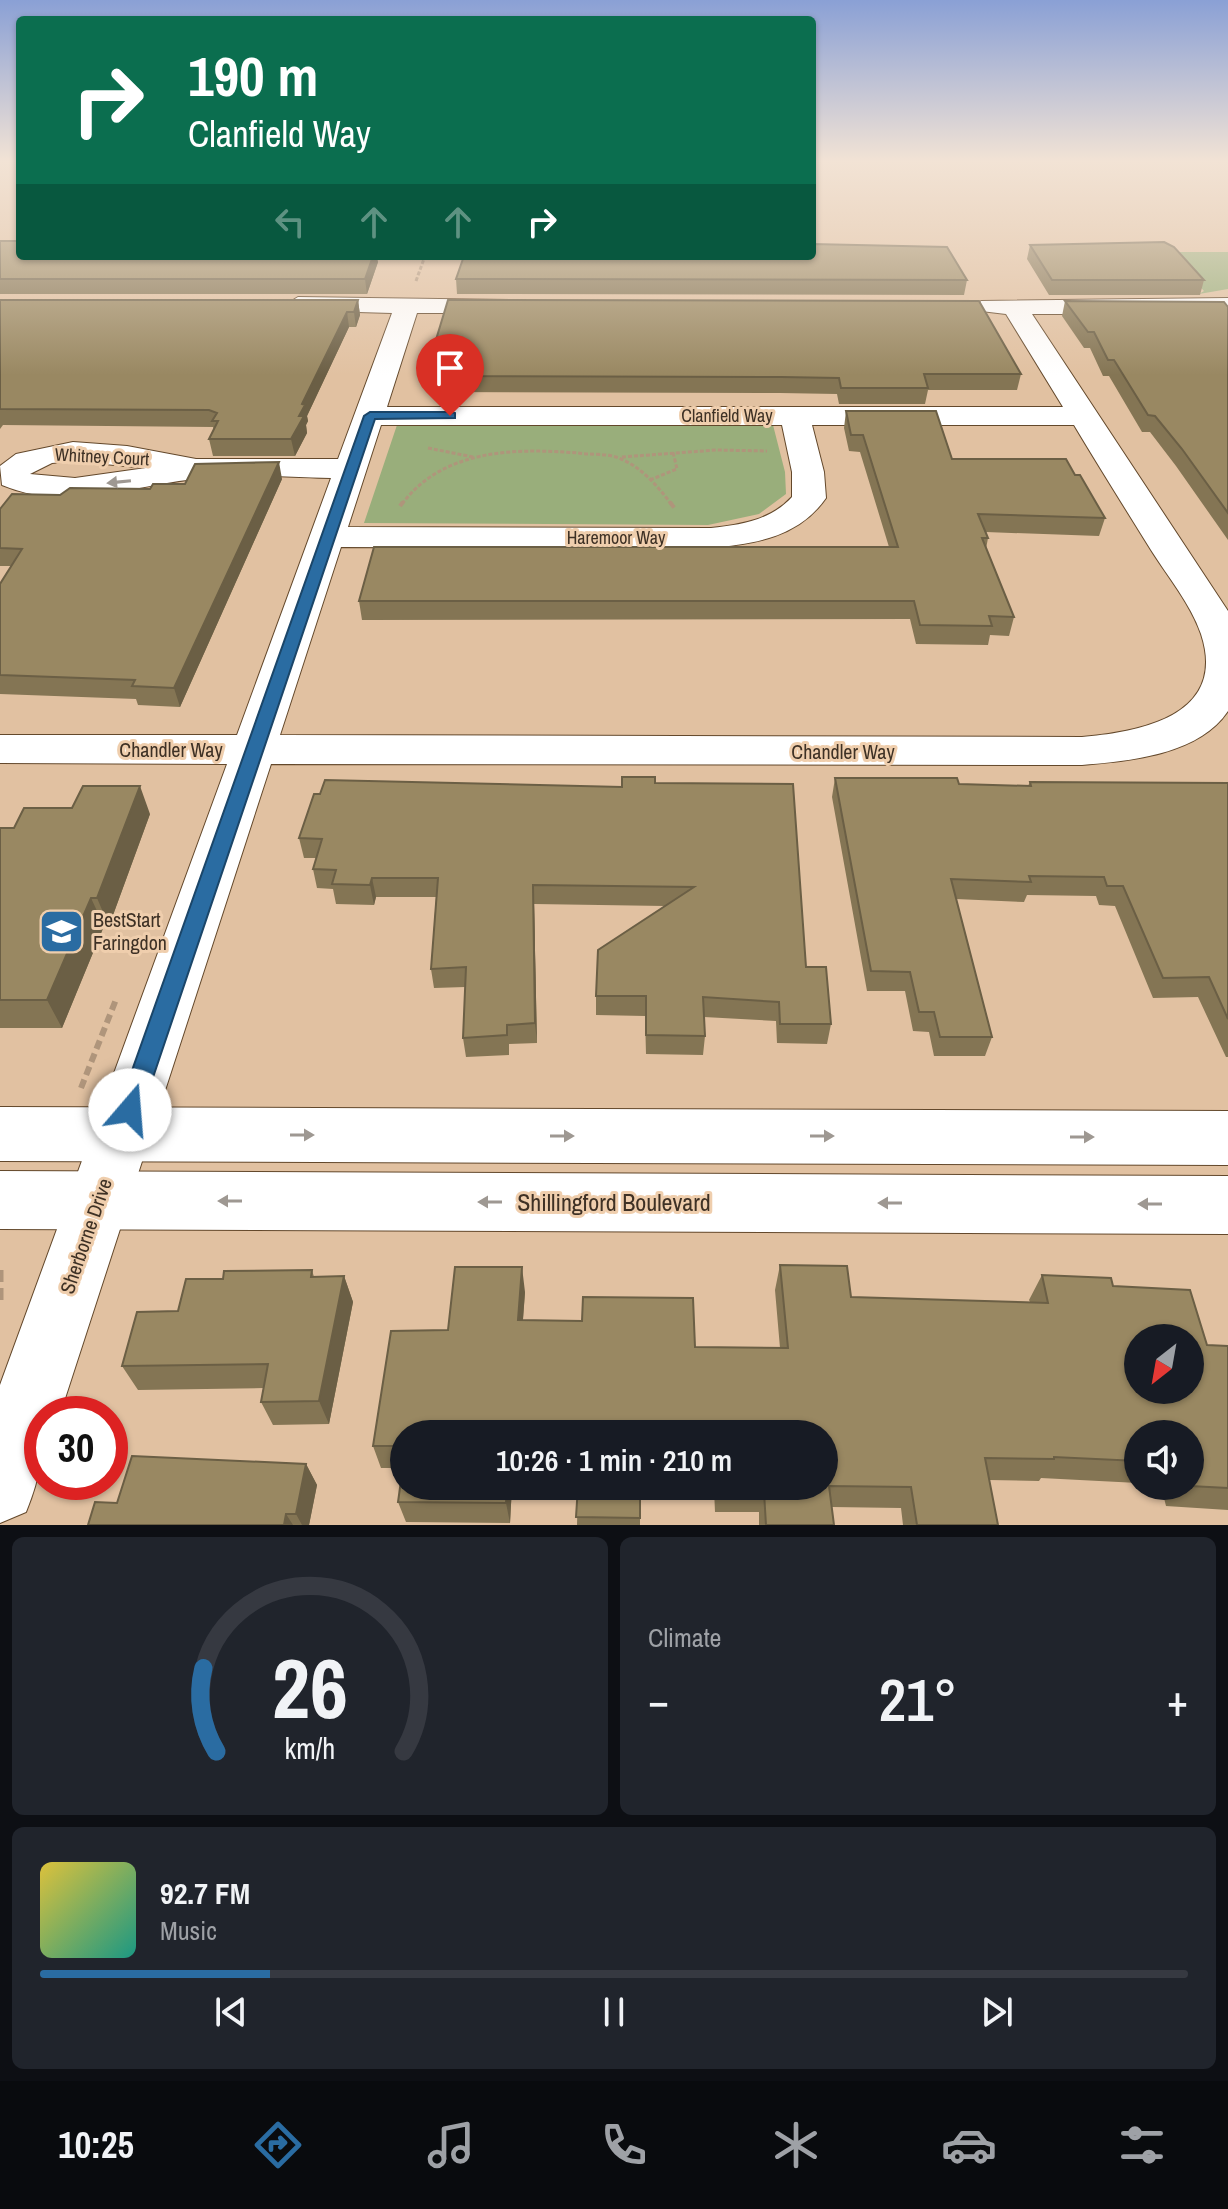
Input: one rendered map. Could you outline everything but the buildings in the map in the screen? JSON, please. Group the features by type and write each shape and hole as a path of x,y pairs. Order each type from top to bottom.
{"street":[{"path":"266,305 534,305"},
{"name":"Sherborne Drive","path":"0,1486 407,305"},
{"path":"966,306 1228,306"},
{"name":"Chandler Way","path":"0,749 1081,752 1161,738 1210,708 1221,688 1226,666 1224,646 1215,625 1014,306"},
{"name":"Clanfield Way","path":"370,416 1084,416"},
{"name":"Haremoor Way","path":"327,537 681,538 735,536 767,528 792,516 809,498 804,452 795,416"},
{"path":"196,469 350,469"},
{"path":"0,1134 1228,1138"},
{"name":"Shillingford Boulevard","path":"0,1200 1228,1205"}],"path":[{"path":"392,537 403,499 430,478 465,460 536,451 619,457 673,452 804,452"},
{"path":"650,480 677,469 673,452"},
{"path":"619,457 650,480 674,508 681,538"},
{"path":"0,1270 0,1300"}],"green space":[{"path":"1167,252 1228,252 1228,289 1199,294 1204,291"},
{"path":"397,425 773,425 785,472 786,494 759,514 708,525 364,523"}],"place":[{"name":"BestStart Faringdon","path":"62,932"}],"route":[{"path":"130,1110 370,416 450,416"}]}
